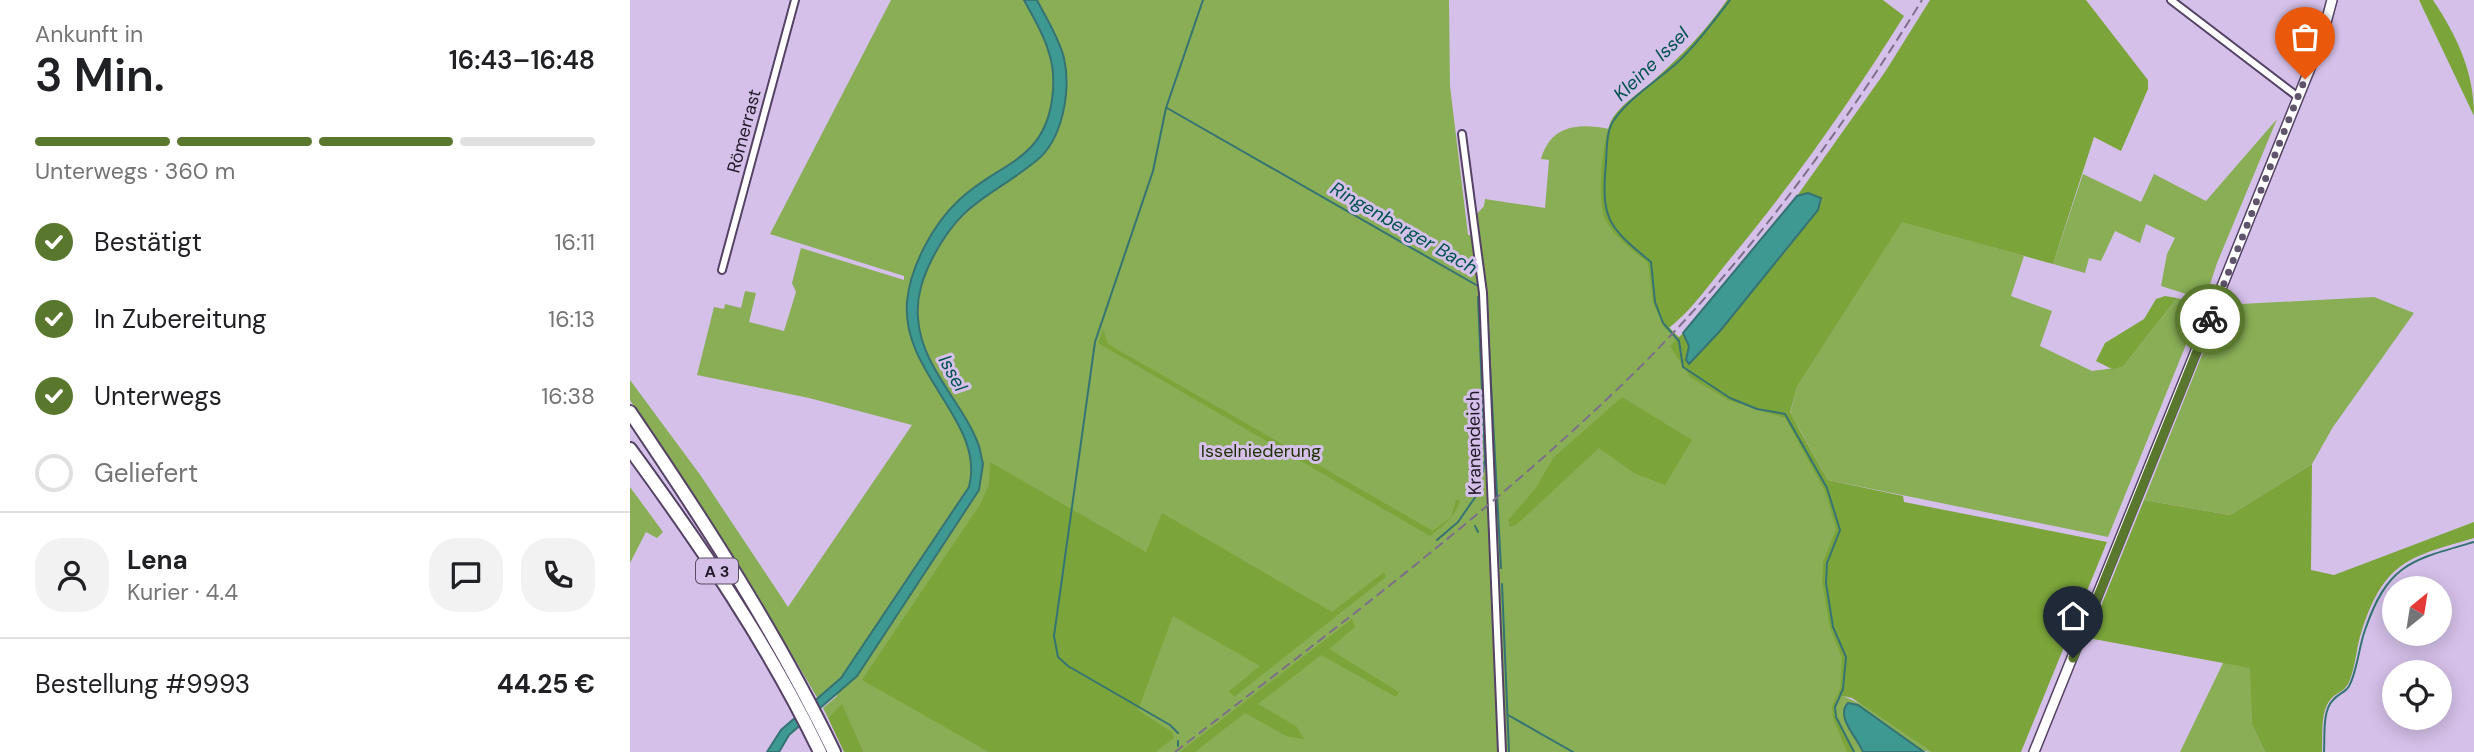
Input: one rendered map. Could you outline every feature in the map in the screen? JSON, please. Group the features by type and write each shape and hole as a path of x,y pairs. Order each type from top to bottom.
{"highway":[{"path":"630,412 672,478"},
{"name":"A 3","path":"630,426 672,478 744,589 818,732 834,752"},
{"name":"A 3","path":"630,449 718,572 799,695"},
{"name":"A 3","path":"818,732 820,752"}],"main road":[{"path":"2034,752 2321,41 2332,0"}],"street":[{"name":"Römerrast","path":"722,270 795,0"},
{"path":"2171,0 2298,97"},
{"name":"Kranendeich","path":"1462,134 1483,293 1490,458 1488,485 1502,752"}],"green space":[{"name":"Isselniederung","path":"891,0 1449,0 1450,86 1468,235 1480,236 1476,215 1484,206 1485,199 1545,208 1549,160 1541,159 1551,139 1576,127 1609,129 1606,138 1650,259 1664,322 1681,339 1790,414 1797,387 1902,221 2024,256 2011,296 2052,311 2040,346 2092,371 2123,367 2177,298 2202,305 2108,537 1828,480 1796,423 1843,528 1847,658 1843,696 1861,704 1931,752 1912,745 1852,703 1846,722 1863,752 864,752 842,705 828,718 823,708 837,696 833,687 818,699 739,565 630,400 630,380 701,476 788,607 912,425 809,398 697,375 714,307 724,309 725,304 741,308 745,291 756,293 749,322 784,331 796,292 792,283 801,248 904,280 904,276 770,234"},
{"path":"1727,0 1883,0 1904,16 1843,110 1799,171 1700,297 1666,330 1653,303 1648,263 1614,233 1603,212 1601,184 1606,136 1618,111 1684,52"},
{"path":"1930,0 2086,0 2148,80 2148,89 2121,151 2094,137 2053,264 1902,222 1797,387 1790,413 1828,480 1903,496 1904,502 2107,542 2021,752 1931,752 1852,698 1838,695 1835,711 1853,752 1847,752 1833,718 1832,706 1840,689 1842,658 1830,628 1822,582 1823,562 1836,529 1824,489 1785,418 1728,400 1690,377 1670,346 1683,333 1689,346 1686,360 1690,363 1720,331 1818,210 1821,198 1808,193 1797,196 1885,72"},
{"path":"2419,0 2433,0 2457,41 2471,84 2474,116"},
{"path":"2277,119 2217,263 2205,300 2161,286 2167,254 2175,238 2146,224 2140,243 2115,231 2101,261 2089,258 2085,273 2053,264 2083,174 2141,202 2154,174 2206,201"},
{"path":"2165,296 2177,298 2123,367 2112,369 2096,361 2105,343 2144,319 2156,299"},
{"path":"2374,297 2414,313 2333,427 2312,464 2230,515 2144,500 2222,305"},
{"path":"1103,329 1108,344 1433,531 1451,517 1456,500 1460,500 1455,512 1449,520 1430,536 1098,343"},
{"path":"1622,397 1692,440 1665,485 1634,473 1599,448 1516,525 1510,527 1508,520 1536,488 1553,458"},
{"path":"990,462 1146,552 1162,513 1332,612 1384,572 1386,577 1234,697 1229,691 1260,666 1173,616 1138,710 1172,732 1174,738 1155,752 989,752 862,680 981,503 989,484"},
{"path":"2312,464 2311,570 2334,575 2474,522 2474,538 2417,557 2390,576 2382,576 2382,586 2362,630 2349,682 2327,705 2323,718 2322,752 2265,752 2252,725 2250,668 2088,638 2144,500 2230,515"},
{"path":"630,487 663,532 657,538 646,532 630,563"},
{"path":"1352,619 1355,627 1329,649 1399,692 1396,697 1321,655 1258,704 1296,726 1304,739 1288,737 1245,713 1195,752 1180,752"},
{"path":"2224,661 2251,668 2252,725 2265,752 2180,752"},
{"path":"842,704 864,752 844,752 828,718"}],"shaded area":[{"path":"1024,0 1037,0 1064,58 1065,99 1059,128 1053,141 1036,161 978,202 955,223 929,264 918,302 921,336 927,352 979,446 983,464 979,490 857,676 789,735 779,752 767,752 781,730 841,678 969,487 971,463 966,441 917,352 909,328 907,302 918,261 940,221 959,200 1029,149 1047,121 1053,94 1052,65 1044,39"},
{"path":"1808,193 1821,198 1818,210 1720,331 1689,364 1686,360 1689,346 1683,333 1797,196"},
{"path":"1848,703 1858,705 1924,752 1863,752 1845,721 1844,714"}],"waterway":[{"path":"1178,733 1170,725 1068,666 1058,657 1054,636 1095,342 1153,171 1166,108 1203,0"},
{"name":"Kleine Issel","path":"1730,0 1685,55 1636,97 1614,120 1607,146 1606,209 1616,230 1651,262 1655,302 1663,323 1679,341 1683,367 1730,398 1757,409 1785,414 1827,488 1840,530 1827,563 1826,583 1833,627 1846,657 1843,689 1835,707 1836,717 1854,752"},
{"name":"Ringenberger Bach","path":"1167,108 1478,286"},
{"name":"Ringenberger Bach","path":"1486,291 1501,568"},
{"path":"1474,483 1483,472 1485,459 1478,297"},
{"path":"1437,540 1458,522 1476,496"},
{"path":"1475,526 1478,532"},
{"path":"2324,752 2329,705 2349,686 2365,630 2383,591 2393,577 2418,560 2474,542"},
{"name":"Ringenberger Bach","path":"1502,584 1509,752"},
{"path":"1508,715 1573,752"},
{"path":"1178,741 1178,746"}],"railway":[{"path":"1175,752 1450,537 1556,446 1652,355 1695,309 1778,210 1853,106 1922,0"}],"way so far":[{"path":"2210,319 2305,79"}],"route":[{"path":"2073,658 2210,319"}],"water label":[{"name":"Issel","path":"953,373"}]}
